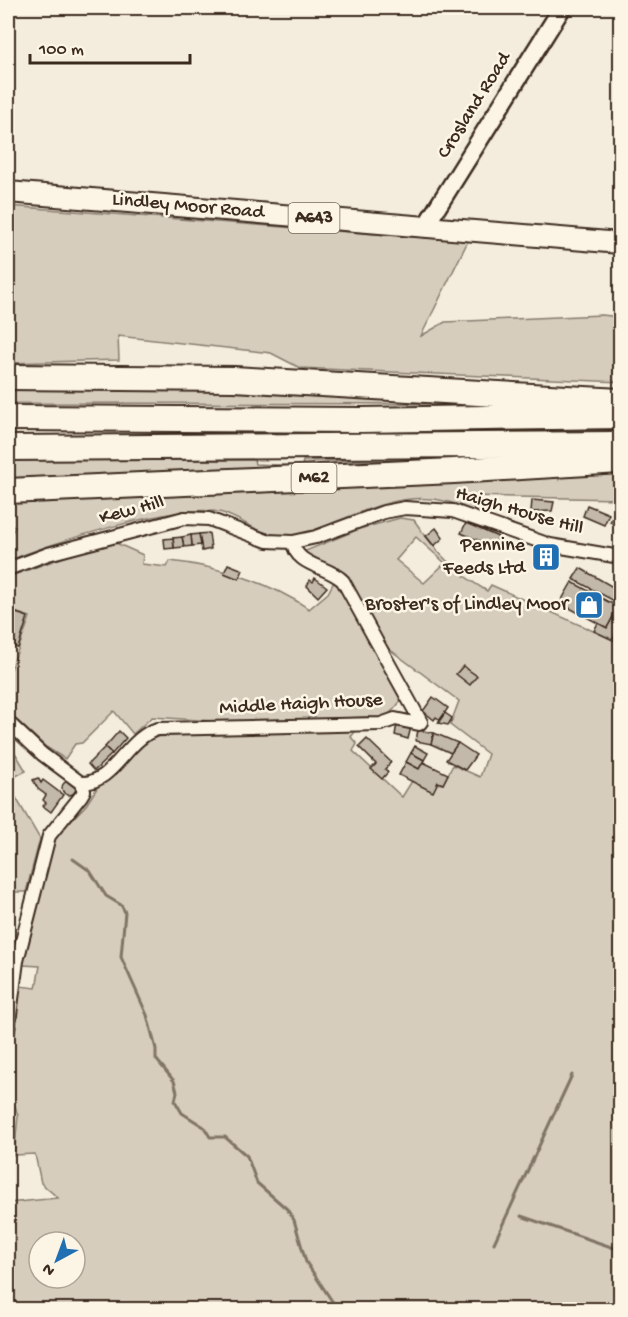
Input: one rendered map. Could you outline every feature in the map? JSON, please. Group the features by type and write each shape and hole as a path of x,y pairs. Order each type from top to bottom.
{"highway":[{"path":"8,377 246,380 621,401"},
{"path":"8,418 362,420 621,416"},
{"name":"M62","path":"8,448 621,444"},
{"name":"M62","path":"8,491 454,471 621,461"}],"main road":[{"name":"Lindley Moor Road","path":"8,192 621,243"}],"street":[{"name":"Crosland Road","path":"425,227 562,8"},
{"name":"Haigh House Hill","path":"267,541 293,542 316,537 384,512 428,508 453,511 550,545 621,557"},
{"name":"Kew Hill","path":"8,569 48,554 184,519 203,518 221,522 267,541"},
{"name":"Middle Haigh House","path":"81,783 90,783 99,778 141,737 158,729 381,724 395,719 415,725 420,723 343,581 300,558 293,542"},
{"path":"8,722 42,754 81,783 84,791 49,836 17,961 8,1030"}],"shaded area":[{"path":"8,206 468,241 421,336 445,322 602,315 620,317 620,382 300,368 271,353 118,336 119,360 8,363"},
{"path":"8,384 133,385 484,404 8,403"},
{"path":"8,460 254,460 255,464 302,466 303,461 446,460 8,481"},
{"path":"620,473 620,499 469,496 475,512 457,504 422,498 371,508 318,529 293,536 267,533 219,512 175,513 82,535 8,561 8,539 15,527 8,523 8,503 558,477 559,480 561,477"},
{"path":"400,518 414,520 446,560 464,576 487,591 491,585 620,643 620,689 616,694 620,699 620,1309 8,1310 8,1203 58,1198 41,1183 35,1154 14,1155 18,1116 8,1083 8,1066 15,997 20,986 36,988 40,966 23,965 23,955 55,837 86,805 97,788 152,737 352,726 357,729 351,737 357,744 353,751 402,797 412,781 443,784 453,765 480,777 488,754 450,725 459,701 381,643 346,574 303,552 359,529","holes":["416,537 445,563 424,583 396,560"]},
{"path":"116,543 143,555 142,564 167,567 170,561 224,571 260,583 294,599 309,609 328,593 335,580 341,585 403,698 388,715 380,718 244,723 152,717 133,734 114,711 82,743 75,744 65,759 46,747 8,712 8,677 30,617 12,611 8,613 8,577 67,556"},
{"path":"8,741 26,771 8,780"},
{"path":"8,784 40,839 26,892 8,892"}],"building":[{"path":"532,500 554,502 552,511 531,512"},
{"path":"618,504 620,505 619,526 610,522"},
{"path":"587,505 609,514 604,525 583,516"},
{"path":"466,523 498,537 494,547 461,533"},
{"path":"436,528 443,538 434,546 426,536"},
{"path":"209,533 211,549 202,551 199,534"},
{"path":"199,534 201,545 192,546 191,535"},
{"path":"191,535 192,546 184,547 182,537"},
{"path":"182,537 184,547 174,548 173,538"},
{"path":"173,538 174,548 165,549 164,539"},
{"name":"Pennine Feeds Ltd","path":"538,550 558,559 555,565 535,556"},
{"path":"228,564 243,570 239,579 224,573"},
{"path":"580,568 620,591 616,602 573,579"},
{"path":"315,578 327,587 318,597 307,586 310,580 313,582"},
{"name":"Broster's of Lindley Moor","path":"572,582 618,607 607,628 560,603"},
{"path":"13,612 28,617 18,648 8,645 8,627"},
{"path":"613,617 620,620 613,640 594,631 598,623 607,628"},
{"path":"463,666 477,676 470,685 456,674"},
{"path":"433,697 448,708 440,720 436,717 434,720 423,711"},
{"path":"445,713 452,718 448,725 438,723"},
{"path":"397,724 411,727 408,739 395,735"},
{"path":"418,730 434,733 431,744 416,741"},
{"path":"119,731 126,738 112,754 105,747"},
{"path":"434,733 458,743 451,753 431,744"},
{"path":"367,739 391,762 385,769 388,772 382,779 371,769 376,764 359,747"},
{"path":"458,743 476,755 465,770 446,760"},
{"path":"415,746 428,753 424,760 411,753"},
{"path":"105,747 112,754 94,771 88,764"},
{"path":"411,753 424,760 419,769 406,762"},
{"path":"406,762 419,769 423,762 448,774 443,784 438,782 433,792 399,775"},
{"path":"38,778 41,783 43,780 63,795 51,812 43,806 46,803 43,800 46,795 38,789 33,780"},
{"path":"69,781 74,783 76,788 74,793 69,795 64,793 62,788 64,783"}],"waterway":[{"path":"73,859 90,871 106,896 121,905 125,912 121,957 147,1015 156,1049 156,1059 174,1081 177,1092 175,1101 182,1113 204,1127 210,1137 225,1137 247,1156 257,1183 287,1209 294,1220 306,1262 338,1310"},
{"path":"494,1243 572,1075"},
{"path":"521,1216 620,1250"}],"place":[{"name":"Pennine Feeds Ltd","path":"546,557"},
{"name":"Broster's of Lindley Moor","path":"589,605"}]}
